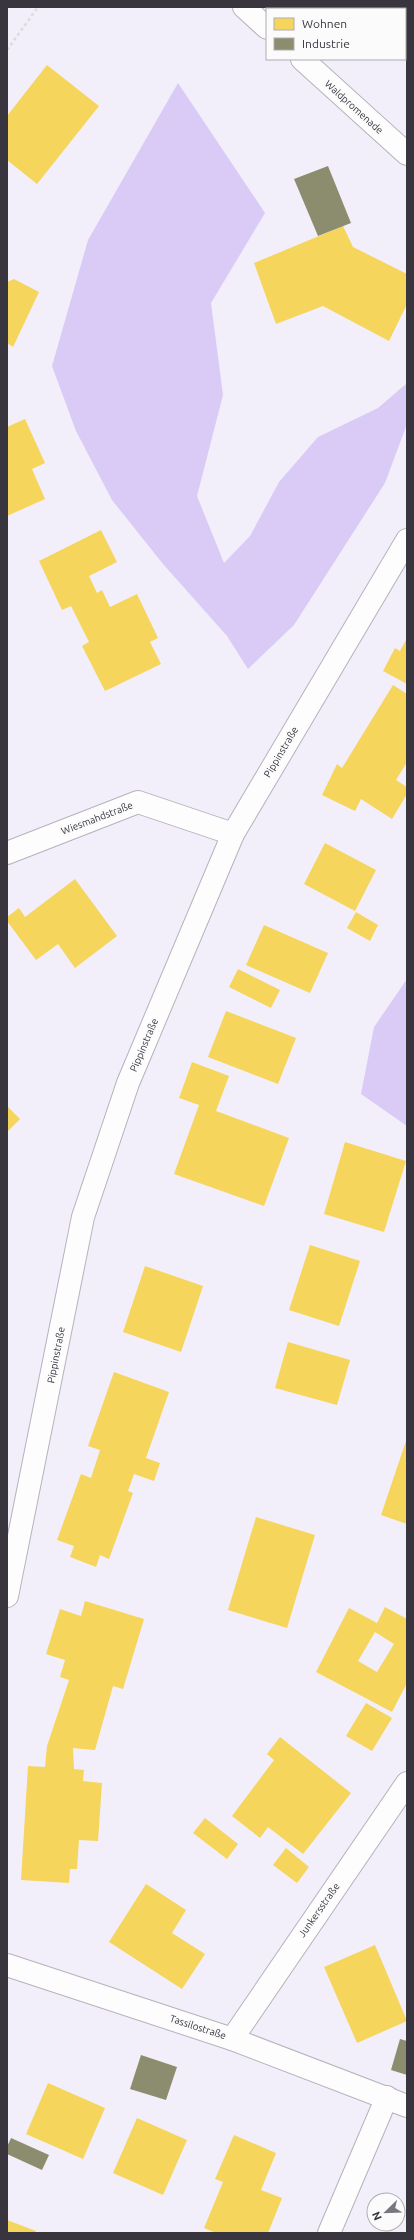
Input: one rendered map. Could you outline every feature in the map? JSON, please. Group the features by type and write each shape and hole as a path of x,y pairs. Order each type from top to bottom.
{"street":[{"path":"244,7 266,27"},
{"name":"Waldpromenade","path":"303,60 407,154"},
{"name":"Pippinstraße","path":"7,1596 83,1217 128,1083 233,834 407,540"},
{"name":"Wiesmahdstraße","path":"7,853 138,802 233,834"},
{"name":"Junkersstraße","path":"232,2039 407,1782"},
{"name":"Tassilostraße","path":"7,1965 232,2039 387,2097 407,2106"},
{"path":"329,2233 387,2097"}],"path":[{"path":"7,50 38,7"}],"shaded area":[{"path":"178,83 265,213 211,303 223,395 197,496 224,563 250,536 279,482 318,437 378,408 407,383 407,424 385,483 294,625 248,669 227,636 163,564 112,500 76,431 52,366 88,240"},
{"path":"407,979 407,1126 361,1094 374,1027"}],"building: Wohnen":[{"path":"407,21 407,38 406,38"},
{"path":"47,65 99,106 37,184 7,160 7,116"},
{"path":"343,226 353,247 407,274 407,304 389,341 323,306 276,324 254,263"},
{"path":"14,279 39,292 13,347 7,343 7,282"},
{"path":"25,419 45,463 32,469 45,499 7,516 7,427"},
{"path":"101,530 117,562 89,576 97,593 102,590 110,607 137,594 158,638 150,642 161,664 105,691 82,646 89,642 71,606 62,610 39,561"},
{"path":"407,638 407,684 383,671 395,648 400,651"},
{"path":"393,685 407,694 407,762 396,780 407,787 407,794 392,819 361,799 355,811 322,795 337,764 342,768"},
{"path":"325,843 376,870 355,911 304,884"},
{"path":"75,879 117,936 75,968 58,944 36,960 7,921 7,917 19,908 25,917"},
{"path":"356,912 378,925 370,941 347,928"},
{"path":"264,925 328,953 310,993 246,965"},
{"path":"238,969 280,990 271,1008 229,987"},
{"path":"226,1011 296,1038 278,1084 208,1057"},
{"path":"192,1062 229,1076 216,1111 289,1138 264,1206 174,1174 199,1105 179,1098"},
{"path":"7,1106 20,1119 7,1132"},
{"path":"345,1142 406,1161 384,1232 324,1214"},
{"path":"310,1245 360,1261 339,1326 289,1310"},
{"path":"145,1266 203,1286 181,1352 123,1332"},
{"path":"288,1342 350,1360 337,1405 275,1388"},
{"path":"114,1372 169,1392 146,1458 160,1463 154,1481 134,1474 128,1491 133,1493 109,1559 100,1555 96,1567 70,1557 74,1546 57,1540 81,1474 91,1478 100,1450 88,1446"},
{"path":"407,1438 407,1524 381,1515"},
{"path":"256,1517 315,1535 287,1628 228,1610"},
{"path":"85,1601 144,1619 123,1689 113,1686 95,1750 73,1748 74,1769 84,1770 83,1781 102,1783 98,1841 79,1840 77,1869 70,1869 69,1883 21,1880 28,1766 45,1767 47,1746 69,1680 60,1677 65,1660 46,1654 60,1609 81,1616"},
{"path":"385,1607 407,1619 407,1683 392,1712 316,1672 349,1608 377,1623","holes":["375,1632 394,1644 377,1672 358,1661"]},
{"path":"366,1703 392,1718 372,1751 346,1736"},
{"path":"280,1737 351,1793 303,1854 268,1827 260,1838 232,1816 274,1760 267,1754"},
{"path":"205,1818 238,1844 227,1859 193,1833"},
{"path":"286,1848 309,1867 297,1883 273,1865"},
{"path":"146,1884 186,1910 172,1933 205,1954 182,1989 109,1942"},
{"path":"375,1945 407,2021 357,2043 324,1967"},
{"path":"48,2083 105,2108 83,2159 26,2134"},
{"path":"137,2118 187,2140 163,2195 113,2173"},
{"path":"234,2135 276,2153 261,2190 282,2198 268,2233 216,2233 204,2228 223,2182 215,2179"},
{"path":"7,2220 36,2231 35,2233 7,2233"}],"building: Industrie":[{"path":"332,7 362,7 362,8"},
{"path":"328,166 351,223 318,236 294,179"},
{"path":"400,2039 407,2041 407,2075 391,2070"},
{"path":"141,2055 177,2067 166,2100 130,2089"},
{"path":"11,2138 49,2155 42,2170 7,2154 7,2147"}]}
